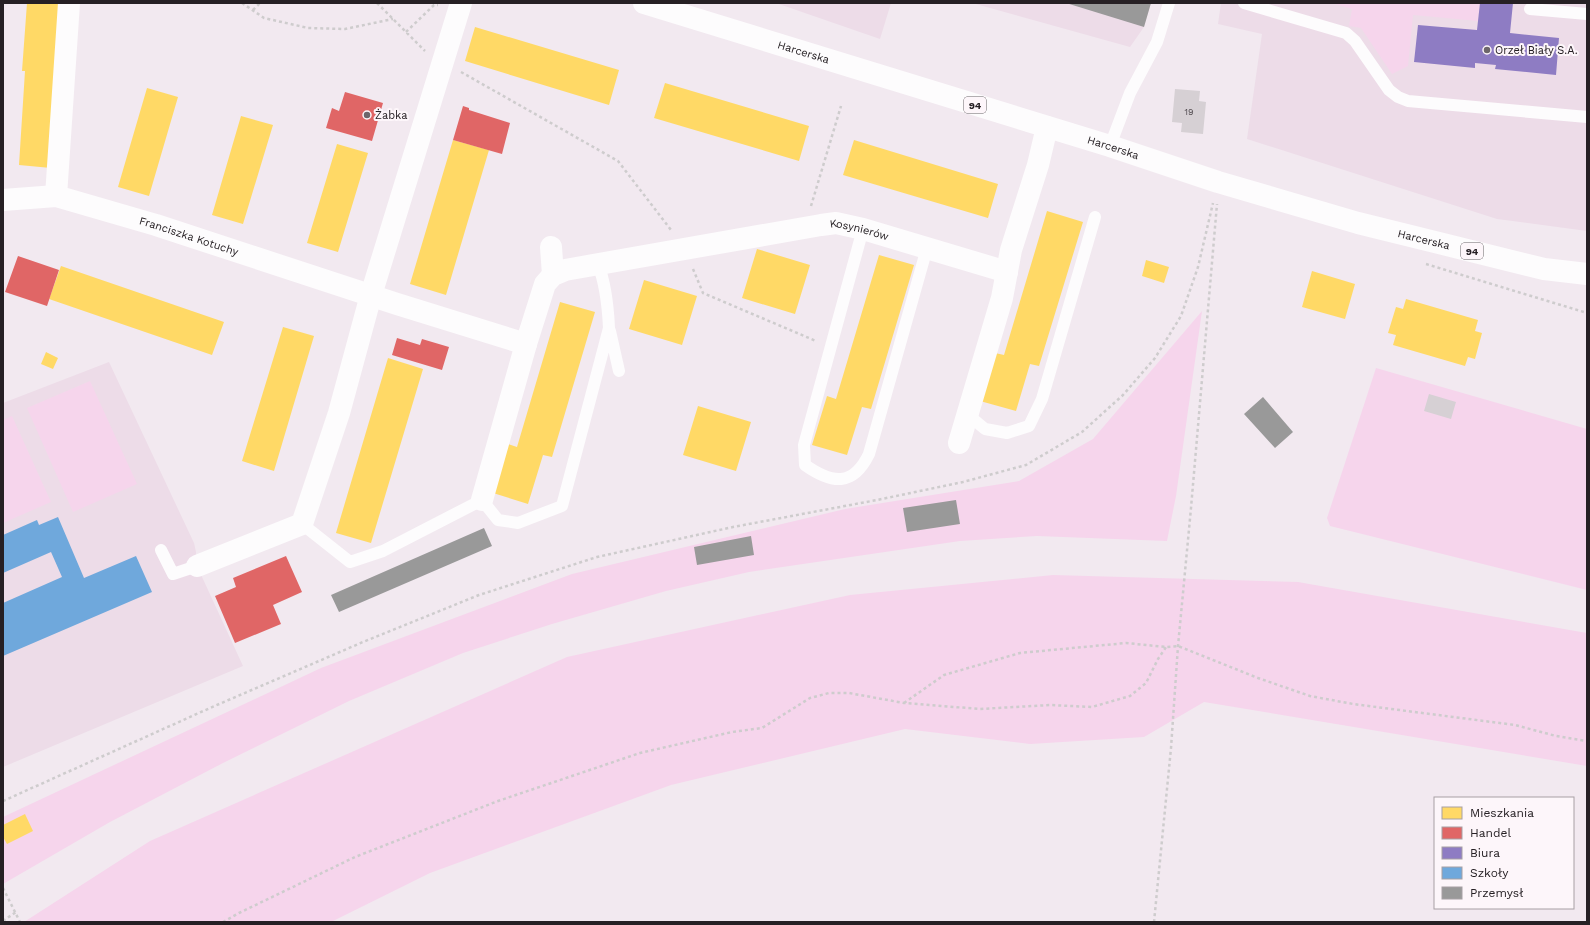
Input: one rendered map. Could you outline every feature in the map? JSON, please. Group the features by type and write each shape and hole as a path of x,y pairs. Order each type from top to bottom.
{"street":[{"path":"56,196 69,3"},
{"name":"Harcerska","path":"644,3 1110,146 1218,182 1358,222 1536,267 1587,274"},
{"path":"197,566 302,524 338,413 371,295 442,62 453,4"},
{"path":"959,443 1002,298 1011,250 1038,165 1047,127"},
{"name":"Franciszka Kotuchy","path":"3,200 56,196 156,225 526,344"},
{"name":"Kosynierów","path":"598,264 836,223 863,229 1007,272"},
{"path":"550,246 553,275"},
{"path":"482,500 526,344 545,284 553,275 566,270 598,264"}],"lane":[{"path":"1110,146 1130,93 1157,42 1170,3"},
{"path":"1244,3 1346,33 1355,41 1389,90 1408,101 1587,117"},
{"path":"1530,9 1587,14"},
{"path":"967,414 985,429 1007,433 1029,426 1042,399 1095,217"},
{"path":"863,229 804,445 805,465 819,475 839,480 854,476 863,466 869,454 927,248"},
{"path":"598,264 603,277 608,300 609,328 619,371"},
{"path":"302,524 350,562 383,551 482,500 498,520 518,523 562,506 609,328"},
{"path":"161,550 173,574 197,566"}],"path":[{"path":"242,3 264,18 308,28 345,29 393,19"},
{"path":"253,10 260,3"},
{"path":"377,3 431,57 618,161 685,249 703,293 830,347"},
{"path":"406,32 434,5 453,4"},
{"path":"805,228 840,106"},
{"path":"1154,922 1171,748 1178,646 1190,522 1218,182"},
{"path":"3,801 210,708 363,642 479,595 597,557 733,527 878,500 963,482 1026,465 1082,432 1123,395 1154,358 1181,316 1198,267 1218,182"},
{"path":"904,703 944,675 1020,653 1126,643 1166,647 1178,646 1258,678 1310,696 1425,715 1515,725 1556,736 1587,741"},
{"path":"223,922 294,885 356,857 498,800 640,753 725,734 762,728 810,698 829,693 849,693 904,703 980,709 1050,705 1092,707 1130,696 1146,683 1158,658 1166,647"},
{"path":"3,888 20,922"},
{"path":"3,921 16,912"}],"shaded area":[{"path":"776,3 891,3 880,39"},
{"path":"972,3 1151,3 1144,27 1130,47"},
{"path":"1221,3 1587,3 1587,231 1497,219 1247,139 1262,34 1218,24"},
{"path":"1332,3 1480,3 1478,21 1413,15 1408,66 1392,74 1361,28 1349,26 1352,9"},
{"path":"1202,311 1176,496 1167,541 1037,536 960,541 749,572 666,591 552,624 463,653 349,701 223,763 110,822 3,884 3,817 321,668 572,574 845,509 1019,481 1093,439"},
{"path":"109,362 194,543 197,566 243,666 3,767 3,403"},
{"path":"1376,368 1587,429 1587,590 1330,526 1327,518"},
{"path":"90,381 137,484 73,512 27,408"},
{"path":"12,416 51,502 3,523 3,420"},
{"path":"1053,575 1298,582 1587,633 1587,766 1204,702 1144,737 1030,744 905,729 671,785 430,873 331,922 24,922 150,841 567,657 850,595"}],"building: Mieszkania":[{"path":"27,3 60,3 51,168 19,165 25,71 22,71"},
{"path":"475,27 619,70 609,105 465,61"},
{"path":"665,83 809,126 799,161 654,118"},
{"path":"147,88 178,97 149,196 118,187"},
{"path":"241,116 273,125 243,224 212,215"},
{"path":"453,140 489,150 446,295 410,284"},
{"path":"854,140 998,184 988,218 843,175"},
{"path":"337,144 368,153 338,252 307,243"},
{"path":"1047,211 1083,222 1039,366 1030,364 1016,411 980,401 995,353 1004,355"},
{"path":"757,249 810,265 795,314 742,298"},
{"path":"879,255 914,265 871,409 862,407 847,455 812,445 827,396 836,399"},
{"path":"1146,260 1169,267 1164,283 1142,276"},
{"path":"61,266 224,322 212,355 49,299"},
{"path":"1312,271 1355,284 1345,319 1302,307"},
{"path":"644,280 697,296 682,345 629,329"},
{"path":"1406,299 1478,320 1475,331 1482,333 1475,359 1468,357 1465,366 1393,345 1396,335 1388,333 1396,307 1403,309"},
{"path":"560,302 595,312 552,457 543,455 528,504 493,493 508,444 517,447"},
{"path":"283,327 314,336 274,471 242,461"},
{"path":"46,352 58,358 53,369 41,364"},
{"path":"388,358 423,369 371,543 336,533"},
{"path":"698,406 751,422 736,471 683,455"},
{"path":"25,814 33,831 7,844 3,837 3,825"}],"building: Handel":[{"path":"345,92 383,103 372,141 326,128 332,108 339,111"},
{"path":"463,106 469,108 469,110 510,123 502,154 453,140"},
{"path":"18,256 59,270 47,306 5,292"},
{"path":"397,338 420,345 422,339 449,347 442,370 392,355"},
{"path":"286,556 302,592 273,605 281,624 235,643 215,596 236,587 233,578"}],"building: Biura":[{"name":"Orzeł Biały S.A.","path":"1480,3 1513,3 1510,33 1559,38 1556,75 1495,69 1496,65 1475,63 1475,68 1414,62 1418,25 1477,30"}],"building: Szkoły":[{"path":"58,517 84,578 136,556 152,592 3,656 3,603 62,577 51,552 3,573 3,535 37,520 39,525"}],"building: Przemysł":[{"path":"1066,3 1151,3 1144,27"},
{"path":"1263,397 1293,432 1275,448 1244,414"},
{"path":"956,500 960,524 907,532 903,508"},
{"path":"484,528 492,546 339,612 331,595"},
{"path":"751,536 754,555 697,565 694,547"}],"building: Inne":[{"path":"1175,89 1200,91 1199,101 1206,102 1203,134 1181,132 1182,123 1172,122"},
{"path":"1429,394 1456,402 1451,419 1424,411"}],"place":[{"name":"Orzeł Biały S.A.","path":"1487,50"},
{"name":"Żabka","path":"367,115"}]}
